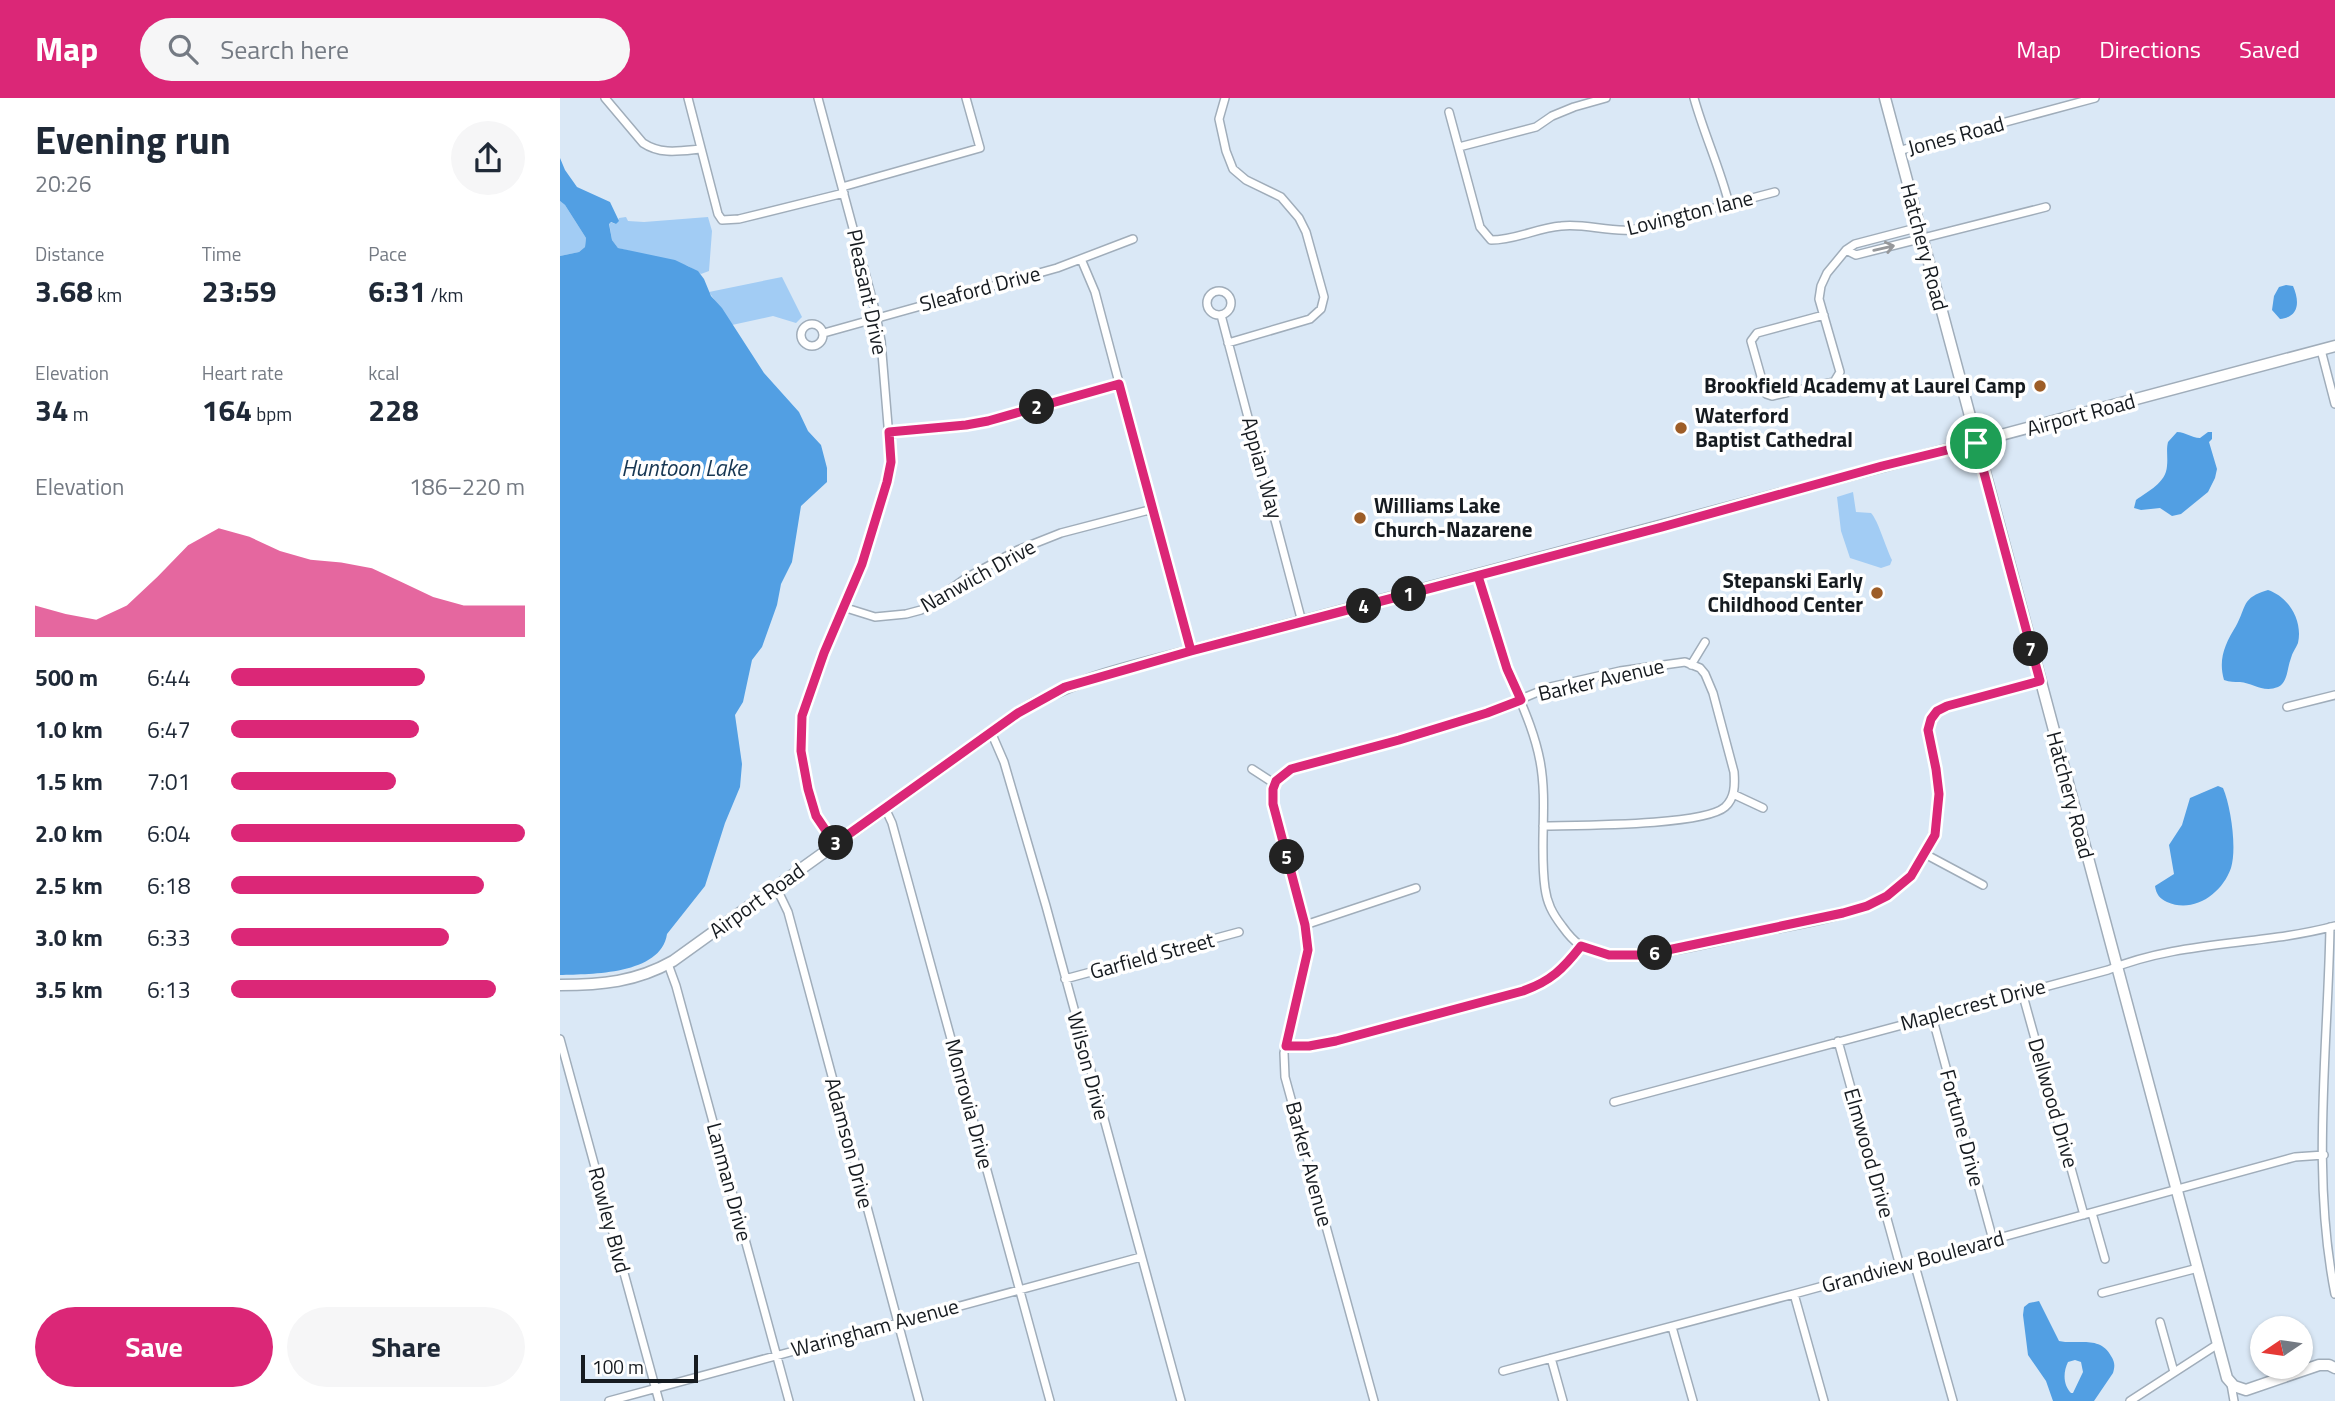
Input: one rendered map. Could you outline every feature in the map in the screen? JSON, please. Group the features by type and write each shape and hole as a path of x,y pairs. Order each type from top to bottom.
{"street":[{"path":"605,98 643,143 651,148 669,152 701,149"},
{"path":"688,98 718,214 722,220 728,221 843,190 980,148 966,98"},
{"name":"Pleasant Drive","path":"818,98 877,318 891,462 862,564 811,684 802,716 801,751 811,801 816,816 835,844"},
{"path":"1225,98 1219,119 1233,169 1246,180 1281,197 1299,218 1306,232 1324,297 1321,309 1310,319 1228,343"},
{"path":"1459,147 1536,127 1552,116 1606,98"},
{"path":"1694,98 1703,133 1721,173 1729,204"},
{"name":"Hatchery Road","path":"1885,98 2226,1374 2231,1384"},
{"name":"Jones Road","path":"1898,151 2095,98"},
{"name":"Lovington lane","path":"1449,112 1480,228 1491,240 1507,240 1560,226 1613,232 1632,230 1775,192"},
{"path":"1846,250 1857,255 2046,207"},
{"path":"1824,315 1757,333 1751,341 1766,394 1772,396 1834,382 1840,372 1824,315 1819,299 1827,273 1846,250 1855,244 1920,227"},
{"name":"Sleaford Drive","path":"824,333 1057,268 1133,239"},
{"path":"1081,259 1095,292 1191,651"},
{"name":"Appian Way","path":"1221,315 1302,622"},
{"name":"Airport Road","path":"560,985 620,982 668,964 991,732 1065,687 2335,346"},
{"path":"2321,350 2335,404"},
{"path":"889,432 977,423 1119,384"},
{"name":"Nanwich Drive","path":"843,607 875,617 889,618 921,610 966,578 1018,550 1061,533 1153,509"},
{"path":"1478,576 1507,669 1535,737 1541,764 1542,861 1548,902 1552,913 1569,936 1581,946 1609,955 1644,955 1843,913 1867,906 1887,896 1911,876 1935,835 1938,815 1936,769 1928,730 1931,719 1937,711 1947,706 2040,681"},
{"path":"1691,665 1705,642"},
{"name":"Barker Avenue","path":"1374,1401 1285,1077 1284,1053 1308,950 1305,925 1273,804 1275,784 1291,769 1487,713 1550,687 1620,671 1685,662 1700,668 1713,693 1734,772 1733,794"},
{"path":"2287,707 2335,695"},
{"name":"Wilson Drive","path":"991,732 1004,762 1181,1401"},
{"path":"1252,769 1275,784"},
{"path":"1543,826 1641,824 1703,816 1726,806 1733,794 1763,808"},
{"name":"Monrovia Drive","path":"886,808 1051,1401"},
{"path":"1925,855 1983,885"},
{"name":"Adamson Drive","path":"776,887 788,912 919,1401"},
{"path":"1305,925 1416,888"},
{"path":"2332,927 2323,1155 2326,1229 2335,1294"},
{"name":"Maplecrest Drive","path":"1614,1102 2161,952 2332,927"},
{"name":"Garfield Street","path":"1065,979 1239,932"},
{"path":"1286,1046 1309,1046 1336,1041 1523,991 1543,984 1562,970 1581,946"},
{"name":"Lanman Drive","path":"668,964 789,1401"},
{"name":"Dellwood Drive","path":"2022,992 2088,1214 2105,1259"},
{"name":"Fortune Drive","path":"1931,1016 1993,1240"},
{"name":"Rowley Blvd","path":"560,1039 659,1401"},
{"name":"Elmwood Drive","path":"1838,1041 1900,1266"},
{"name":"Grandview Boulevard","path":"1503,1371 1900,1266 2295,1157 2323,1155"},
{"name":"Waringham Avenue","path":"609,1401 1141,1257"},
{"path":"1914,1262 1953,1401"},
{"path":"2102,1293 2198,1268"},
{"path":"1794,1294 1824,1401"},
{"path":"2160,1322 2174,1372"},
{"path":"1672,1326 1693,1401"},
{"path":"2130,1401 2218,1344"},
{"path":"1551,1358 1563,1401"},
{"path":"2231,1384 2240,1389 2252,1389 2315,1366 2333,1365"},
{"path":"2231,1384 2234,1401"}],"shaded area":[{"path":"560,201 586,238 585,247 579,252 560,256"},
{"path":"626,217 628,221 644,222 708,217 712,231 709,271 701,274 688,266 618,248 612,240 609,222 616,224 619,218"},
{"path":"782,277 802,317 796,323 773,316 732,325 709,292"},
{"path":"1853,492 1856,512 1871,513 1876,522 1892,560 1890,565 1881,568 1850,558 1841,531 1837,497"}],"water":[{"name":"Huntoon Lake","path":"560,158 577,187 610,202 619,221 609,224 612,240 618,248 675,260 698,271 711,296 722,308 764,373 799,412 808,431 821,445 827,468 827,482 801,506 792,562 781,584 777,605 762,647 752,660 743,702 735,715 742,764 740,787 725,823 705,886 667,934 662,947 652,958 623,970 560,975 560,256 579,252 585,247 586,238 560,201"},
{"path":"2293,286 2297,303 2291,315 2280,319 2272,310 2274,296 2279,287"},
{"path":"2177,432 2200,438 2212,432 2209,442 2217,469 2208,492 2181,514 2172,516 2160,508 2134,508 2136,500 2156,486 2166,472 2168,442"},
{"path":"2268,590 2276,593 2288,604 2298,626 2298,643 2285,678 2281,685 2273,689 2224,680 2224,652 2246,604 2253,596"},
{"path":"2218,786 2223,788 2231,816 2231,868 2221,886 2205,899 2187,905 2167,902 2159,896 2155,886 2174,874 2169,845 2182,825 2190,798"},
{"path":"2039,1301 2059,1341 2101,1345 2111,1356 2113,1373 2094,1401 2053,1401 2046,1381 2028,1355 2023,1315 2024,1307","holes":["2075,1360 2081,1362 2083,1372 2071,1393 2065,1382 2066,1366 2068,1362"]}],"place":[{"name":"Brookfield Academy at Laurel Camp","path":"2040,386"},
{"name":"Waterford Baptist Cathedral","path":"1681,428"},
{"name":"Williams Lake Church-Nazarene","path":"1360,518"},
{"name":"Stepanski Early Childhood Center","path":"1877,593"}],"route":[{"path":"1119,384 1191,651 1976,443 2040,681 1937,711 1928,730 1939,794 1935,835 1911,876 1887,896 1867,906 1807,922 1644,955 1609,955 1581,946 1562,970 1543,984 1523,991 1336,1041 1309,1046 1286,1046 1308,950 1305,925 1273,804 1276,781 1291,769 1399,740 1521,700 1507,669 1478,576 1065,687 1018,713 835,844 816,816 811,801 801,751 802,716 811,684 862,564 887,482 891,462 889,432 988,421 1119,384"}]}
